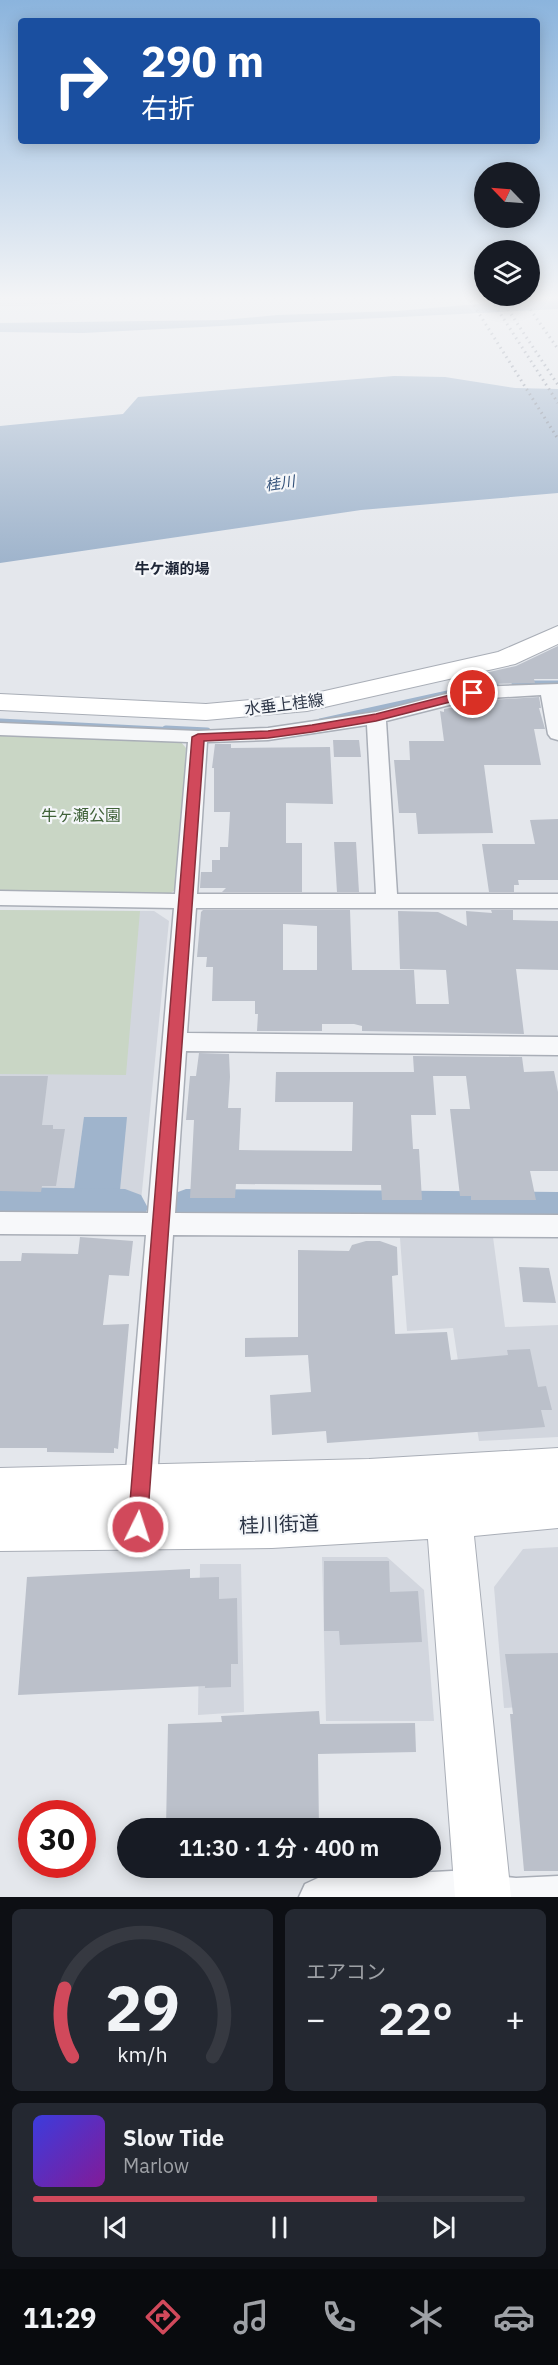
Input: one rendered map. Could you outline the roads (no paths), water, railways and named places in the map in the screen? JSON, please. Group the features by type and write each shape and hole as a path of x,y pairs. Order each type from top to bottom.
{"street":[{"name":"水垂上桂線","path":"0,702 206,712 307,703 393,685 506,657 558,634"},
{"path":"0,729 198,737 268,734 376,717 473,693 553,689 558,735"},
{"path":"376,717 387,900"},
{"path":"139,1507 198,737"},
{"path":"0,898 186,901 558,901"},
{"path":"175,1042 558,1046"},
{"path":"0,1222 558,1226"},
{"name":"桂川街道","path":"0,1490 272,1525 448,1497 558,1470"},
{"path":"448,1497 483,1894"},
{"name":"桂川街道","path":"448,1497 558,1506"},
{"name":"桂川街道","path":"0,1528 139,1507"},
{"path":"318,1897 452,1890 516,1897 558,1895"}],"water":[{"name":"桂川","path":"290,385 493,385 515,388 558,389 558,493 361,510 0,563 0,426 123,414 138,397"},
{"path":"84,1117 127,1117 120,1190 74,1190"}],"waterway":[{"path":"514,683 558,683"},
{"path":"469,688 496,684"},
{"path":"320,721 452,692"},
{"path":"0,721 197,731"},
{"path":"166,729 207,731"},
{"path":"0,1206 125,1208"},
{"path":"186,1208 558,1211"}],"railway":[{"path":"524,385 558,439"},
{"path":"546,385 558,403"}],"district":[{"name":"牛ケ瀬的場","path":"172,568"}],"park label":[{"name":"牛ヶ瀬公園","path":"81,815"}]}
